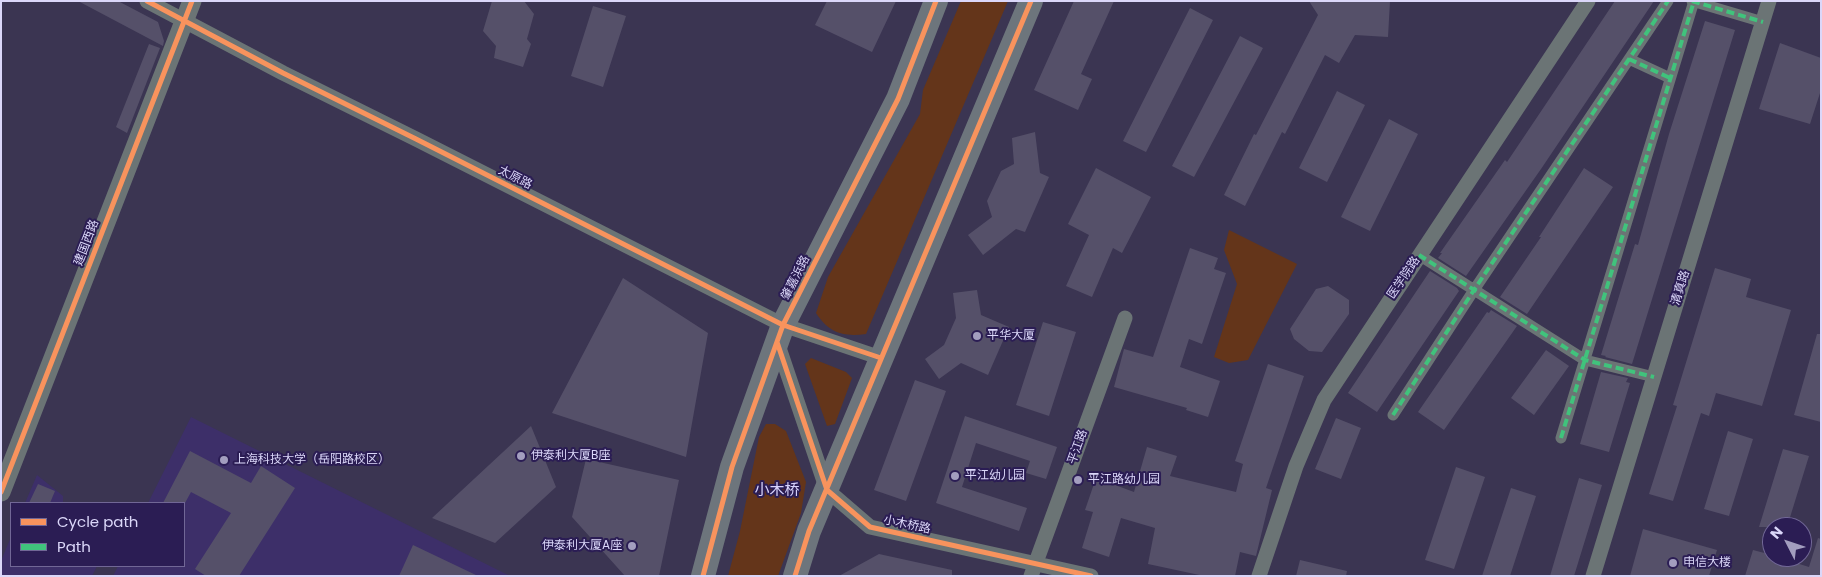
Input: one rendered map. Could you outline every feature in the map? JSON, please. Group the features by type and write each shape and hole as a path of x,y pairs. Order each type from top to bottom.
{"main road":[{"name":"肇嘉浜路","path":"703,576 732,467 780,333 898,99 936,1"},
{"path":"795,576 810,531 881,358 1031,1"}],"street":[{"name":"太原路","path":"146,1 283,73 425,143 780,333 881,358"},
{"name":"建国西路","path":"1,492 192,1"},
{"name":"医学院路","path":"1259,576 1296,466 1324,400 1588,1"},
{"path":"1393,415 1474,290 1668,1"},
{"path":"1561,438 1693,1 1763,22"},
{"name":"清真路","path":"1594,576 1769,1"},
{"path":"1629,59 1670,78"},
{"path":"1419,256 1585,360 1654,377"},
{"name":"平江路","path":"1033,570 1126,318"},
{"path":"780,333 827,490"},
{"name":"小木桥路","path":"827,490 870,527 1033,570 1090,576"}],"shaded area":[{"path":"961,1 1008,1 866,334 850,335 837,332 826,325 816,313 828,277 920,114 923,90"},
{"path":"1229,230 1297,264 1248,360 1229,363 1214,357 1237,284 1224,250"},
{"path":"811,358 846,372 852,378 835,424 827,426 805,364"},
{"name":"上海科技大学（岳阳路校区）","path":"191,417 510,576 113,576 118,567 185,567 185,502 148,502"},
{"path":"766,424 775,424 786,431 806,482 801,513 778,576 728,576 740,531 759,437"},
{"path":"37,475 63,496 63,502 25,502"},
{"path":"10,539 10,567 96,567 92,576 1,576 1,561"}],"building":[{"path":"78,1 118,1 158,22 164,41 163,46"},
{"path":"492,1 524,1 534,14 527,39 531,44 523,67 494,58 496,46 483,31"},
{"path":"827,1 896,1 872,52 815,25"},
{"path":"1074,1 1114,1 1081,74 1092,79 1078,110 1034,90"},
{"path":"1309,1 1390,1 1388,37 1355,35 1339,63 1325,55 1285,134 1282,132 1245,206 1224,195 1254,134 1256,135 1318,15"},
{"path":"1615,1 1654,1 1541,169 1466,276 1438,258 1442,253 1440,253 1505,160 1507,162"},
{"path":"593,6 626,16 603,87 571,76"},
{"path":"1190,8 1213,20 1146,152 1123,141"},
{"path":"1705,21 1735,30 1632,364 1601,355 1635,244 1638,245 1669,134"},
{"path":"1240,36 1263,48 1194,177 1172,166"},
{"path":"1780,43 1821,58 1821,90 1810,124 1759,109"},
{"path":"149,44 160,48 127,133 116,127"},
{"path":"1337,91 1365,105 1327,182 1299,168"},
{"path":"1389,119 1418,134 1370,231 1341,217"},
{"path":"1035,132 1040,173 1049,177 1025,232 1016,229 983,255 968,235 992,217 987,201 1001,171 1014,164 1012,138"},
{"path":"1096,168 1151,197 1122,253 1113,248 1092,297 1066,286 1089,235 1068,224"},
{"path":"1584,168 1613,187 1527,314 1500,297 1541,237 1539,237"},
{"path":"1190,248 1218,258 1214,269 1226,273 1202,344 1189,339 1180,367 1220,381 1208,417 1186,410 1187,408 1114,387 1124,349 1153,357"},
{"path":"1715,268 1751,279 1746,297 1791,310 1762,406 1716,393 1709,416 1701,413 1673,501 1649,494 1677,406 1673,405"},
{"path":"1430,271 1459,291 1377,412 1348,393"},
{"path":"623,278 708,333 686,457 552,413"},
{"path":"1328,286 1349,300 1349,314 1322,352 1309,351 1294,339 1290,329 1316,289"},
{"name":"平华大厦","path":"977,290 981,315 1009,327 988,375 961,363 939,379 925,359 944,345 956,318 953,293"},
{"path":"1491,310 1517,326 1444,430 1418,412 1487,312 1489,313"},
{"path":"1043,322 1076,332 1049,416 1016,405"},
{"path":"1817,334 1821,334 1821,422 1794,415"},
{"path":"1546,350 1569,366 1534,415 1511,398"},
{"path":"1268,364 1304,376 1266,488 1272,490 1256,556 1240,552 1235,576 1204,576 1148,564 1155,528 1121,518 1109,557 1082,548 1093,512 1085,510 1096,478 1134,492 1147,447 1177,456 1170,476 1236,492 1243,464 1235,461"},
{"path":"1601,372 1628,378 1626,382 1630,383 1609,452 1580,444"},
{"path":"915,380 946,391 906,501 874,490"},
{"name":"平江幼儿园","path":"965,416 1057,447 1046,479 1026,473 1030,461 976,443 962,487 1027,508 1019,531 936,503"},
{"path":"1336,418 1361,428 1341,479 1315,469"},
{"name":"伊泰利大厦B座","path":"531,426 556,487 495,543 432,518"},
{"path":"1728,431 1753,439 1729,516 1704,509"},
{"path":"1783,449 1809,456 1790,517 1762,517"},
{"path":"190,451 251,483 261,466 295,488 239,576 206,576 195,569 231,513 191,492 185,503 164,502"},
{"name":"伊泰利大厦A座","path":"586,459 679,480 659,576 625,576 572,517"},
{"path":"1456,467 1485,477 1454,569 1425,560"},
{"path":"1579,478 1602,485 1574,576 1550,576"},
{"path":"38,484 55,491 50,502 29,502"},
{"path":"1511,488 1536,496 1510,576 1482,576"},
{"name":"申信大楼","path":"1643,529 1717,550 1709,576 1630,576"},
{"path":"1818,538 1821,539 1821,576 1745,576 1753,550 1762,552 1762,567 1812,567 1812,557"},
{"path":"413,545 478,576 399,576"},
{"path":"879,554 952,570 952,576 839,576"},
{"path":"1300,560 1347,571 1346,576 1296,576"}],"marked path":[{"path":"1393,415 1474,290 1668,1"},
{"path":"1692,1 1763,22"},
{"path":"1561,438 1694,1"},
{"path":"1629,59 1670,78"},
{"path":"1419,255 1585,360 1654,377"}],"cycle path":[{"path":"147,1 283,73 783,325 881,358"},
{"path":"1,492 192,1"},
{"path":"703,576 732,467 783,325 898,99 936,1"},
{"path":"795,576 809,531 1031,1"},
{"path":"777,342 827,490 870,527 1091,576"}],"place":[{"name":"平华大厦","path":"977,336"},
{"name":"伊泰利大厦B座","path":"521,456"},
{"name":"上海科技大学（岳阳路校区）","path":"224,460"},
{"name":"平江幼儿园","path":"955,476"},
{"name":"平江路幼儿园","path":"1078,480"},
{"name":"伊泰利大厦A座","path":"632,546"},
{"name":"申信大楼","path":"1673,563"}],"district":[{"name":"小木桥","path":"777,491"}]}
